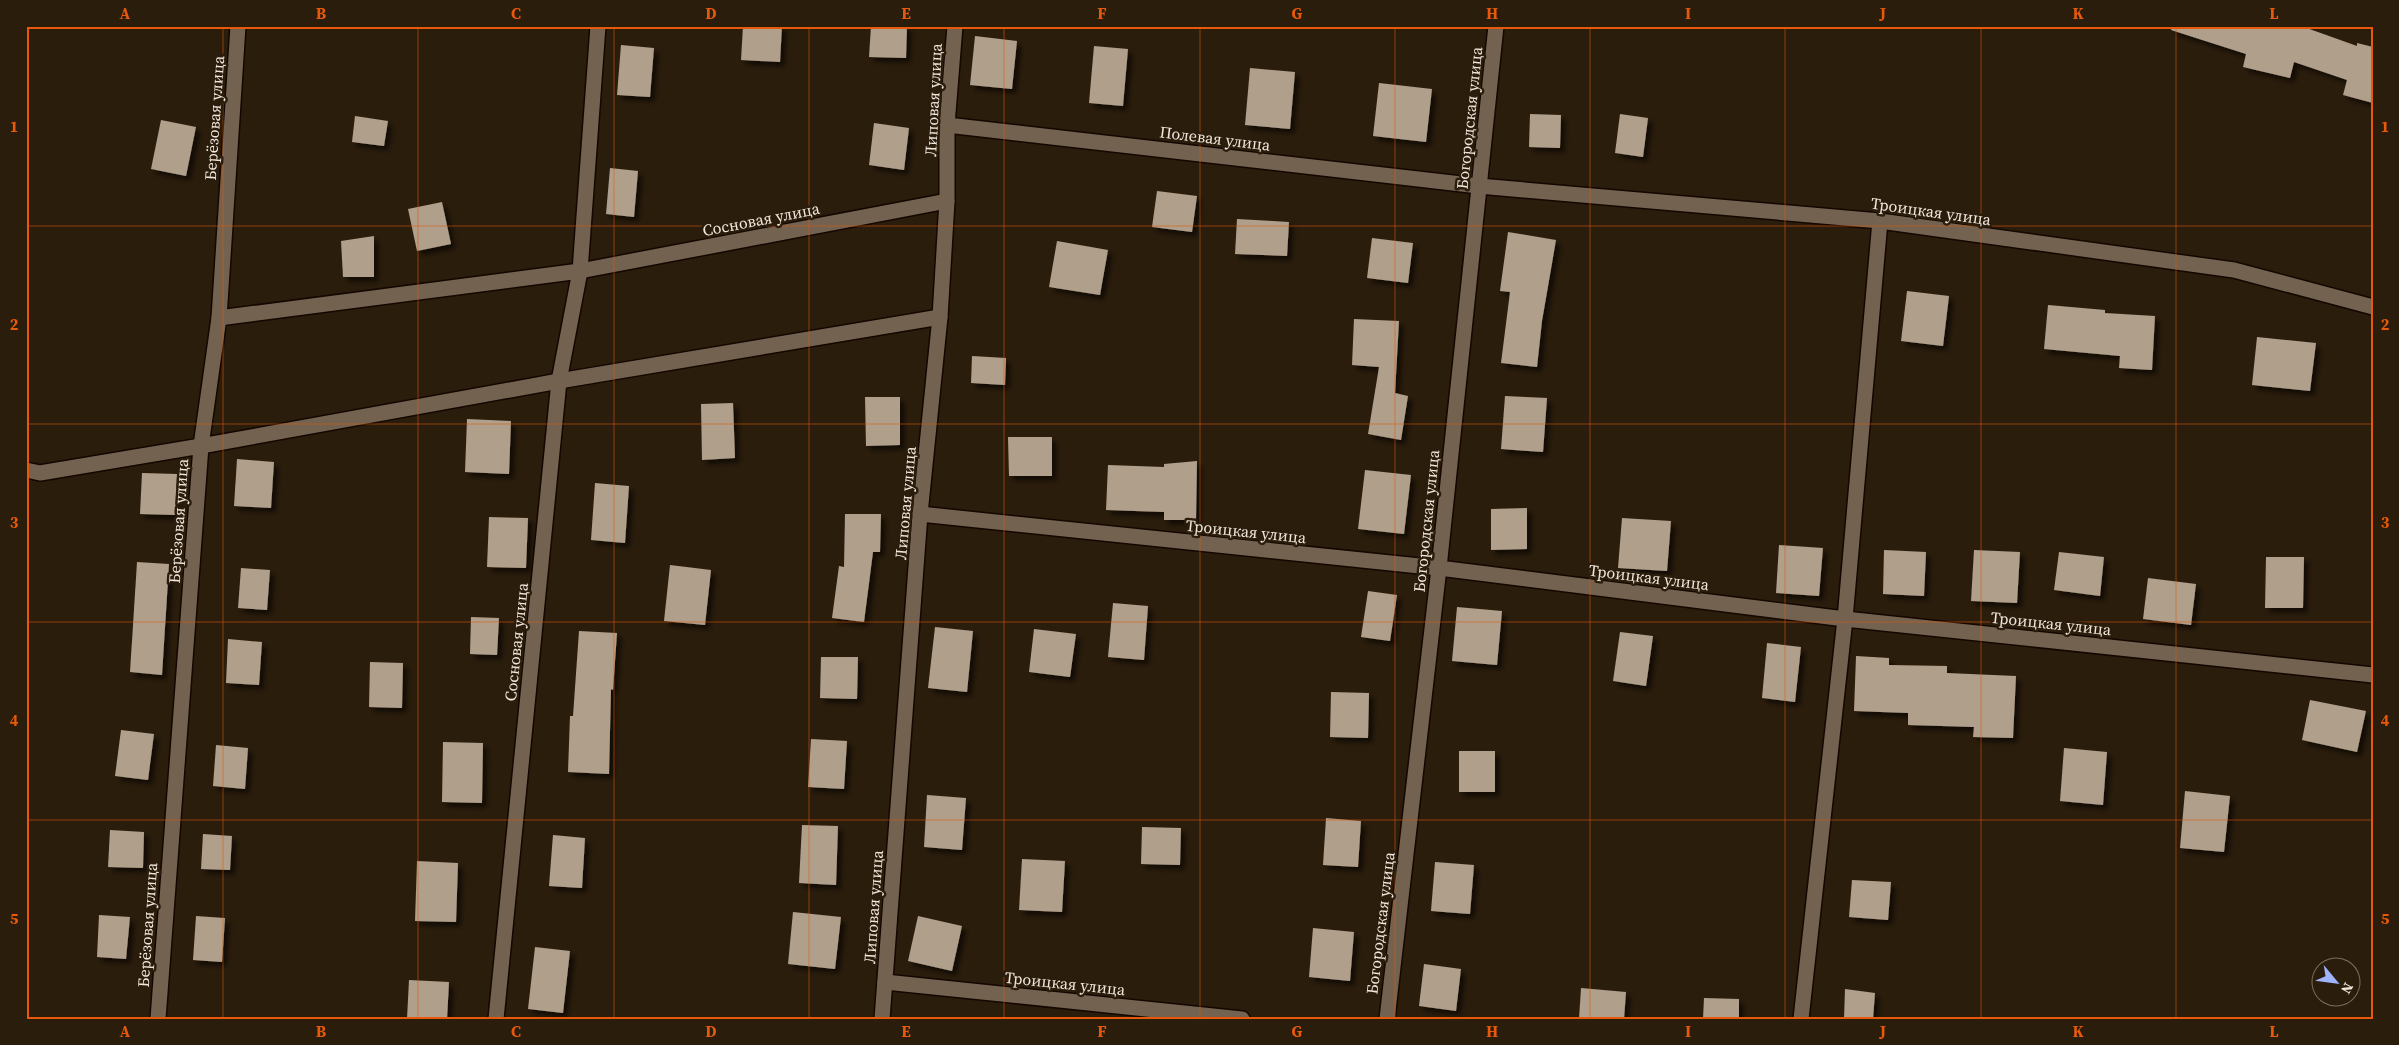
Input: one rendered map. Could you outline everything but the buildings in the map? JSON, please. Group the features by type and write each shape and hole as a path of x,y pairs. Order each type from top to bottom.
{"street":[{"name":"Берёзовая улица","path":"158,1019 201,446 219,318 238,26"},
{"name":"Сосновая улица","path":"496,1019 559,381 580,271 598,26"},
{"name":"Липовая улица","path":"882,1019 920,514 940,317 947,201 947,125 955,26"},
{"name":"Богородская улица","path":"1387,1019 1439,568 1496,26"},
{"name":"Полевая улица","path":"947,125 1479,186"},
{"name":"Троицкая улица","path":"1479,186 1880,221 2234,270 2373,307"},
{"name":"Сосновая улица","path":"580,271 947,201"},
{"path":"1801,1019 1845,619 1880,221"},
{"path":"219,318 580,271"},
{"path":"26,470 40,472 201,446 559,381 940,317"},
{"name":"Троицкая улица","path":"920,514 1439,568 1845,619 2373,674"},
{"name":"Троицкая улица","path":"885,982 1242,1019"}]}
